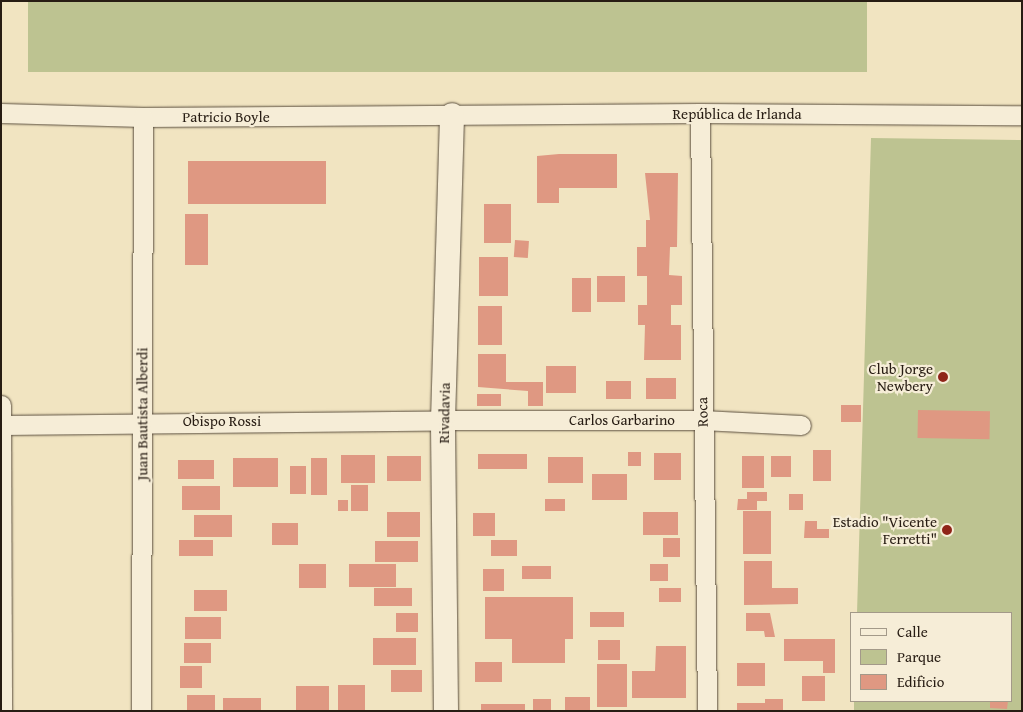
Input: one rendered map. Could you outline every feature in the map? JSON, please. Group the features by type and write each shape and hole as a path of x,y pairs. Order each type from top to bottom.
{"street":[{"name":"Patricio Boyle","path":"1,113 143,117 452,116"},
{"name":"República de Irlanda","path":"452,116 700,113 1022,115"},
{"name":"Roca","path":"700,113 702,420 707,711"},
{"name":"Rivadavia","path":"446,711 443,420 452,116"},
{"name":"Juan Bautista Alberdi","path":"141,711 143,117"},
{"path":"1,405 2,711"},
{"name":"Carlos Garbarino","path":"443,420 702,420 802,425"},
{"name":"Obispo Rossi","path":"2,425 443,420"}],"green space":[{"path":"28,1 867,1 867,72 28,72"},
{"name":"Club Jorge Newbery","path":"871,138 1022,140 1022,711 854,711 854,702 1013,702 1013,612 857,612"}],"building":[{"path":"617,154 617,188 559,188 559,203 537,203 537,156"},
{"path":"188,161 326,161 326,204 188,204"},
{"path":"645,173 678,173 677,247 670,247 669,275 682,276 682,305 671,305 671,325 681,325 681,360 644,360 645,325 638,325 638,305 647,305 647,276 637,276 637,247 646,247 646,220 650,220"},
{"path":"484,204 511,204 511,243 484,243"},
{"path":"185,214 208,214 208,265 185,265"},
{"path":"515,240 529,241 528,258 514,257"},
{"path":"479,257 508,257 508,296 479,296"},
{"path":"597,276 625,276 625,302 597,302"},
{"path":"572,278 591,278 591,312 572,312"},
{"path":"478,306 502,306 502,345 478,345"},
{"path":"478,354 506,354 506,382 543,382 543,406 528,406 528,391 478,387"},
{"path":"546,366 576,366 576,393 546,393"},
{"path":"646,378 676,378 676,399 646,399"},
{"path":"606,381 631,381 631,399 606,399"},
{"path":"477,394 501,394 501,406 477,406"},
{"path":"841,405 861,405 861,422 841,422"},
{"path":"918,410 990,411 990,439 918,438"},
{"path":"813,450 831,450 831,481 813,481"},
{"path":"628,452 641,452 641,466 628,466"},
{"path":"654,453 681,453 681,480 654,480"},
{"path":"478,454 527,454 527,469 478,469"},
{"path":"341,455 375,455 375,483 341,483"},
{"path":"387,456 421,456 421,481 387,481"},
{"path":"742,456 764,456 764,488 742,488"},
{"path":"771,456 791,456 791,477 771,477"},
{"path":"548,457 583,457 583,483 548,483"},
{"path":"233,458 278,458 278,487 233,487"},
{"path":"311,458 327,458 327,495 311,495"},
{"path":"178,460 214,460 214,479 178,479"},
{"path":"290,466 306,466 306,494 290,494"},
{"path":"592,474 627,474 627,500 592,500"},
{"path":"351,485 368,485 368,511 351,511"},
{"path":"182,486 220,486 220,510 182,510"},
{"path":"747,492 767,492 767,501 757,501 757,510 737,510 738,499 747,499"},
{"path":"789,494 803,494 803,510 789,510"},
{"path":"545,499 565,499 565,511 545,511"},
{"path":"338,500 348,500 348,511 338,511"},
{"path":"743,511 771,511 771,554 743,554"},
{"path":"387,512 420,512 420,537 387,537"},
{"path":"643,512 678,512 678,535 643,535"},
{"path":"473,513 495,513 495,536 473,536"},
{"path":"194,515 232,515 232,537 194,537"},
{"path":"805,521 817,521 817,529 829,529 829,538 804,538"},
{"path":"272,523 298,523 298,545 272,545"},
{"path":"663,538 680,538 680,557 663,557"},
{"path":"179,540 213,540 213,556 179,556"},
{"path":"491,540 517,540 517,556 491,556"},
{"path":"375,541 418,541 418,562 375,562"},
{"path":"744,561 772,561 772,588 798,588 798,604 744,605"},
{"path":"299,564 326,564 326,588 299,588"},
{"path":"349,564 396,564 396,587 349,587"},
{"path":"650,564 668,564 668,581 650,581"},
{"path":"522,566 551,566 551,579 522,579"},
{"path":"483,569 504,569 504,591 483,591"},
{"path":"374,588 412,588 412,606 374,606"},
{"path":"659,588 681,588 681,602 659,602"},
{"path":"194,590 227,590 227,611 194,611"},
{"path":"485,597 573,597 573,639 565,639 565,663 512,663 512,639 485,639"},
{"path":"590,612 624,612 624,627 590,627"},
{"path":"396,613 418,613 418,632 396,632"},
{"path":"746,613 770,613 775,637 765,637 764,631 746,631"},
{"path":"185,617 221,617 221,639 185,639"},
{"path":"373,638 416,638 416,665 373,665"},
{"path":"784,639 835,639 835,673 823,673 823,661 784,661"},
{"path":"598,640 620,640 620,660 598,660"},
{"path":"184,643 211,643 211,663 184,663"},
{"path":"656,646 686,646 686,698 632,698 632,671 655,671"},
{"path":"475,662 502,662 502,682 475,682"},
{"path":"737,663 765,663 765,686 737,686"},
{"path":"597,664 627,664 627,707 597,707"},
{"path":"180,666 202,666 202,688 180,688"},
{"path":"391,670 422,670 422,692 391,692"},
{"path":"802,676 825,676 825,701 802,701"},
{"path":"338,685 365,685 365,711 338,711"},
{"path":"296,686 329,686 329,711 296,711"},
{"path":"187,695 215,695 215,711 187,711"},
{"path":"565,697 590,697 590,711 565,711"},
{"path":"223,698 261,698 261,711 223,711"},
{"path":"533,699 551,699 551,711 533,711"},
{"path":"765,699 783,699 783,711 737,711 737,703 765,703"},
{"path":"990,702 1008,702 1007,709 990,708"},
{"path":"481,704 525,704 525,711 481,711"}],"place":[{"name":"Club Jorge Newbery","path":"943,377"},
{"name":"Estadio \"Vicente Ferretti\"","path":"947,530"}]}
